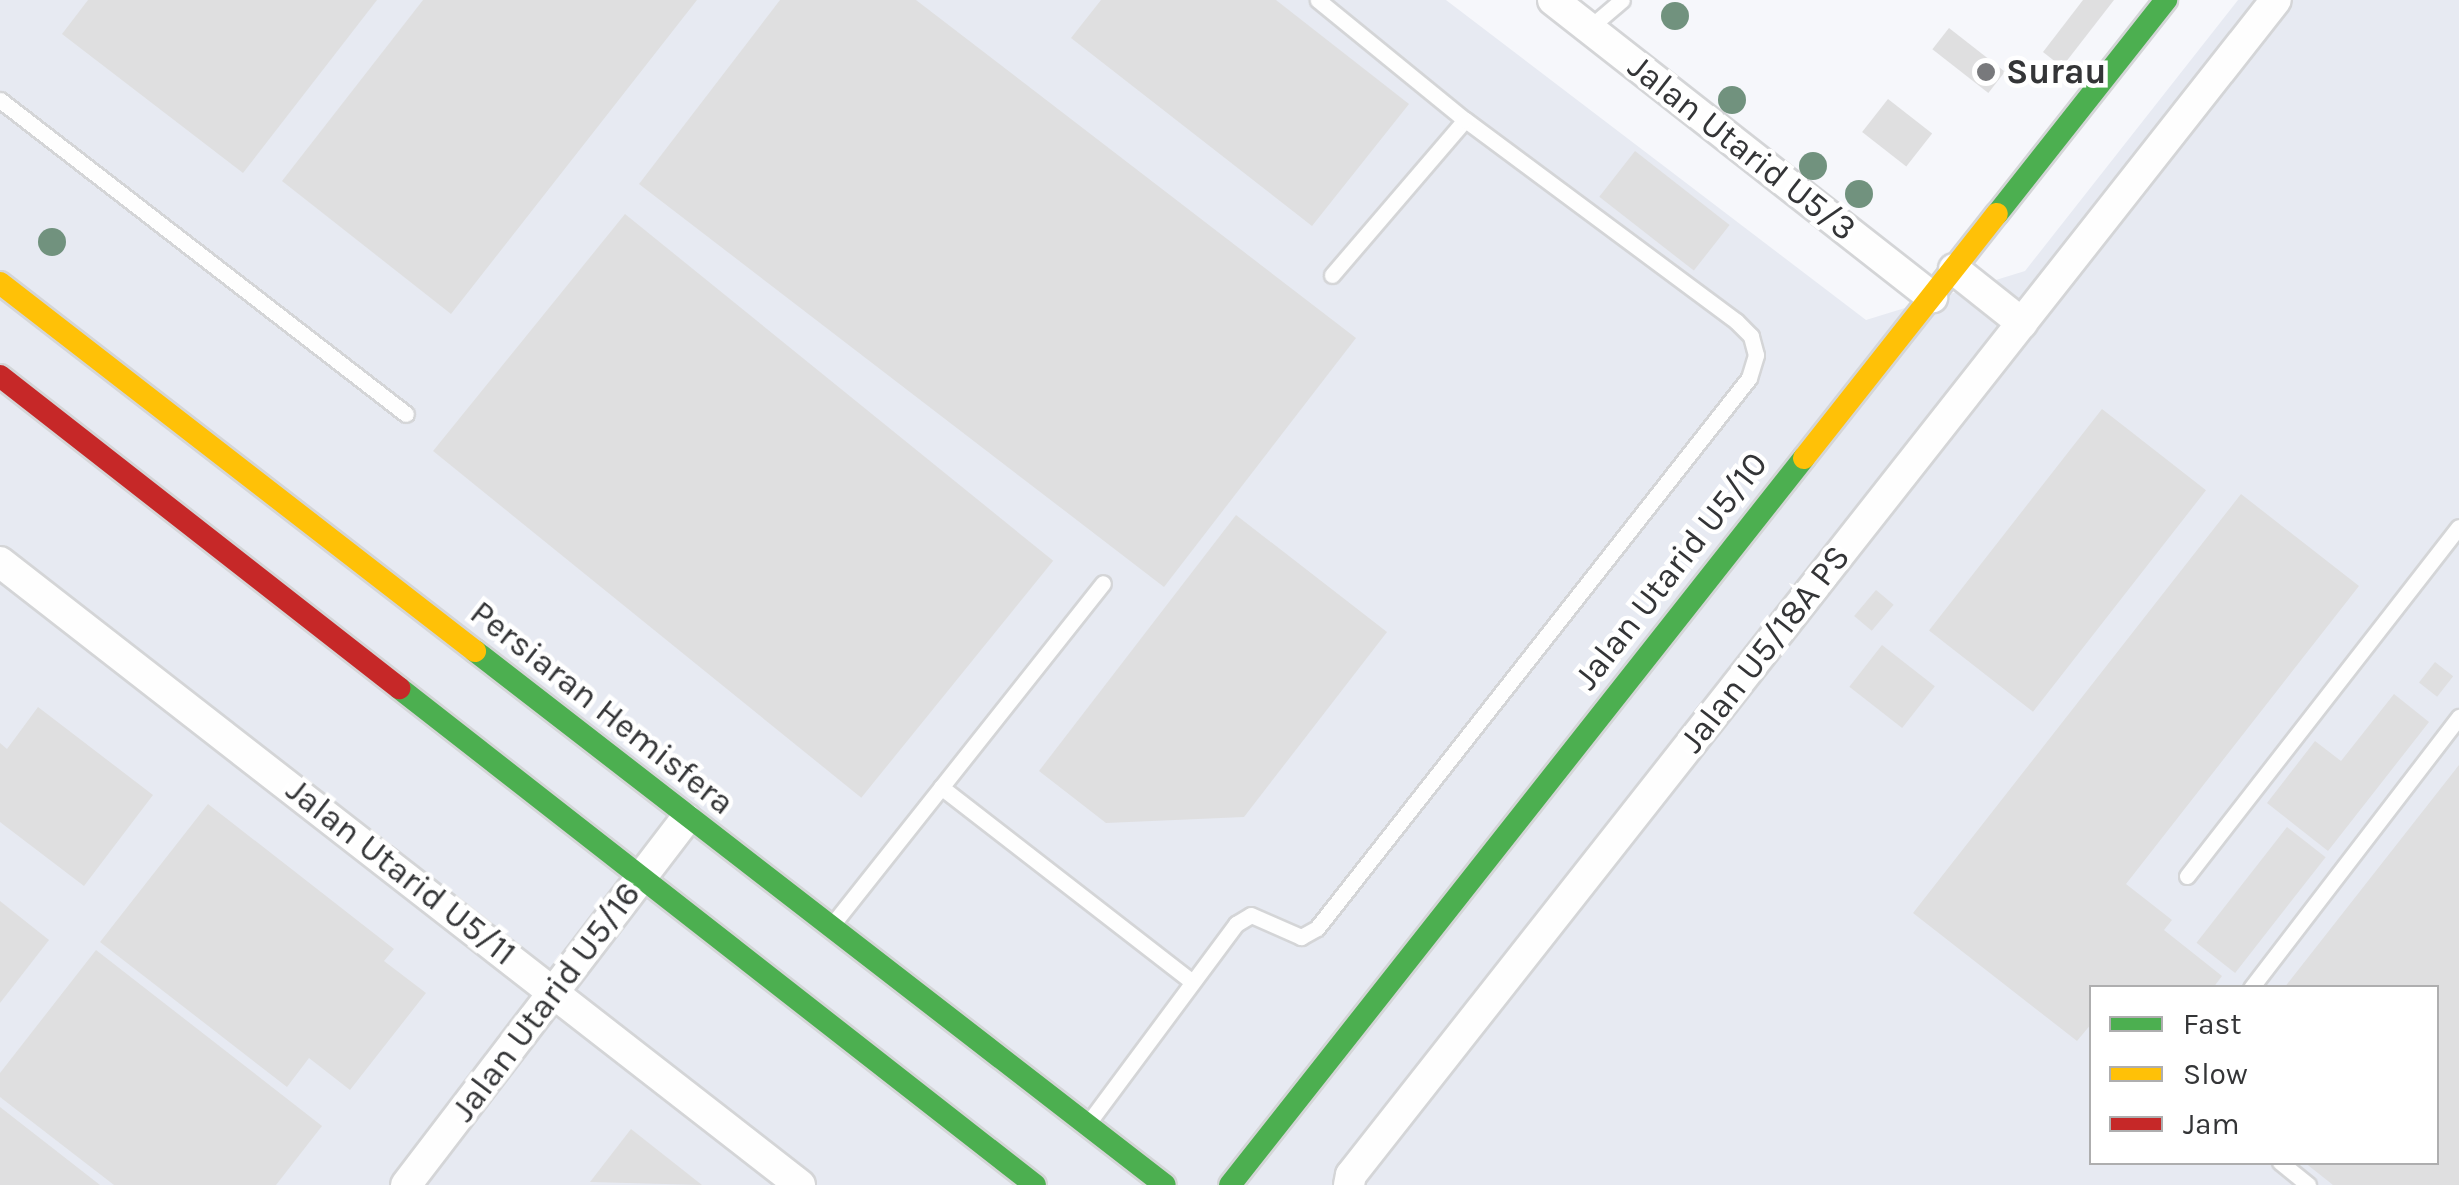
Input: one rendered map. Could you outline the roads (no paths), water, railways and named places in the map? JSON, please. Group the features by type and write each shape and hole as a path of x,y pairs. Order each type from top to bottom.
{"street":[{"name":"Jalan Utarid U5/3","path":"1552,0 1932,296"},
{"name":"Jalan Utarid U5/10","path":"1230,1185 2166,0"},
{"name":"Jalan U5/18A PS","path":"1350,1185 1351,1174 2276,0"},
{"path":"1954,269 2022,322"},
{"name":"Persiaran Hemisfera","path":"0,283 686,819 1164,1185"},
{"path":"0,376 1036,1185"},
{"name":"Jalan Utarid U5/11","path":"0,562 800,1185"},
{"name":"Jalan Utarid U5/16","path":"406,1185 686,819"}],"lane":[{"path":"1086,1125 1236,924 1251,915 1302,936 1317,928 1749,378 1756,355 1751,336 1736,321 1465,120 1318,0"},
{"path":"1589,28 1622,0"},
{"path":"0,100 406,414"},
{"path":"1332,275 1465,120"},
{"path":"2186,876 2459,527"},
{"path":"829,928 1102,583"},
{"path":"2254,985 2459,718"},
{"path":"941,786 1192,982"},
{"path":"2284,1165 2308,1185"}],"place":[{"name":"Surau","path":"1986,72"}]}
